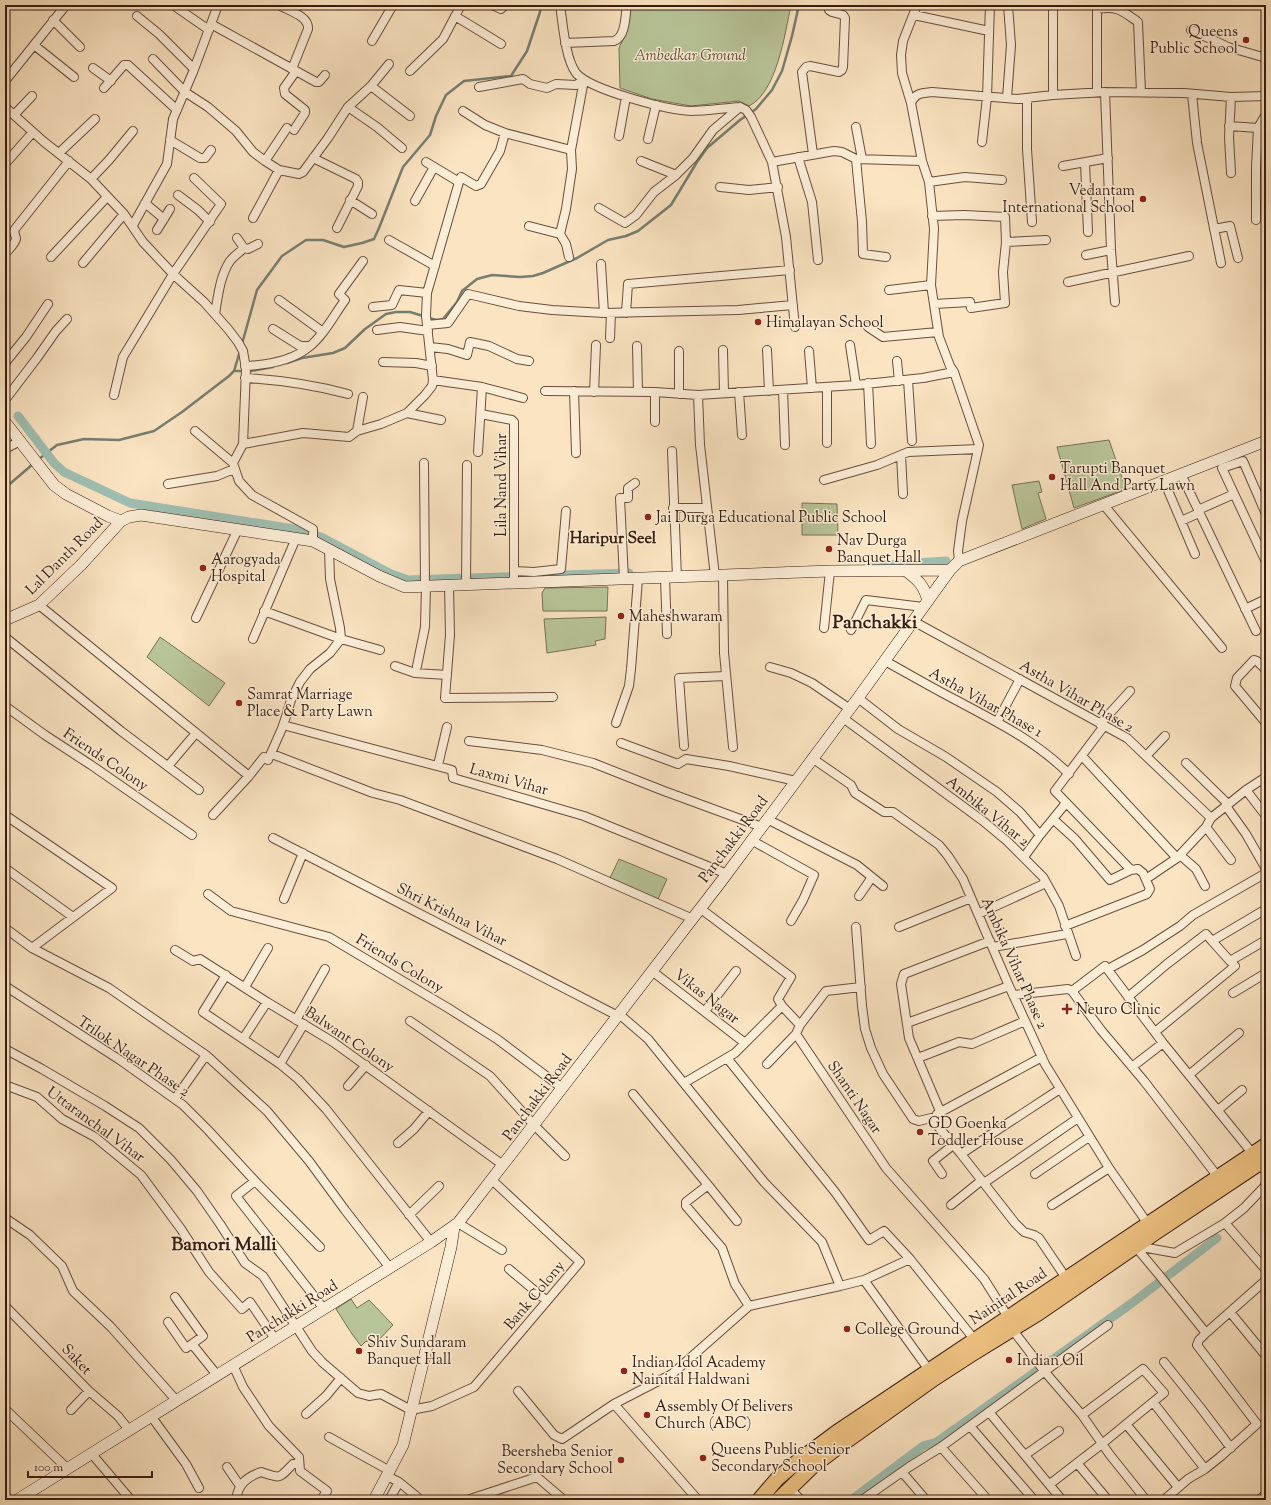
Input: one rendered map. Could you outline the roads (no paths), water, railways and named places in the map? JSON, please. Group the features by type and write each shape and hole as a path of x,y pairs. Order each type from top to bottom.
{"highway":[{"name":"Nainital Road","path":"778,1500 812,1467 841,1445 969,1356 1010,1323 1152,1228 1261,1162 1266,1145"},
{"name":"Nainital Road","path":"1152,1228 1218,1177 1261,1162"},
{"name":"Nainital Road","path":"758,1500 798,1461 837,1432 974,1340 1010,1323"},
{"path":"779,1478 789,1488"}],"main road":[{"path":"5,422 54,485 66,494 108,516 121,521 129,517 141,515 296,538 313,537 329,549 379,576 405,587 425,583 449,585 466,580 514,576 624,575 638,579 665,578 676,573 950,570"},
{"path":"959,561 1266,441"},
{"name":"Lal Danth Road","path":"5,620 39,605 80,565 121,521"},
{"name":"Panchakki Road","path":"17,1500 390,1268 456,1225 727,874 850,709 950,570 959,561"},
{"path":"905,570 922,585 926,591 925,604"},
{"path":"374,1500 403,1445 456,1225"}],"street":[{"path":"5,81 66,5"},
{"path":"173,5 210,27 316,82 322,80 325,75"},
{"path":"133,225 167,164 173,119 185,92 218,5"},
{"path":"265,161 290,129 305,114 305,110 285,94 284,88 294,70 308,29 308,24 305,20 279,5"},
{"path":"372,41 394,5"},
{"path":"410,71 443,38 461,5"},
{"path":"492,5 501,9 505,5"},
{"path":"560,5 565,43 573,68 584,80 626,97 656,105 690,111 745,112"},
{"path":"565,43 618,40 622,34 627,5"},
{"path":"813,154 802,72 806,67 810,66 839,72 843,67 845,18 843,15 829,10 828,5"},
{"path":"917,5 903,41 901,55 902,73 911,103 922,161 929,182 934,228 931,285 938,332 950,366 954,372 979,445 962,521 958,551 959,561"},
{"path":"982,142 987,96 990,5"},
{"path":"1007,98 1011,45 1008,5"},
{"path":"1053,5 1053,95"},
{"path":"1115,302 1111,250 1108,158 1101,92 1097,9 1112,7 1121,10 1138,22 1142,92"},
{"path":"914,15 989,31"},
{"path":"137,16 159,34 194,69"},
{"path":"455,16 501,44"},
{"path":"54,20 80,46"},
{"path":"1191,30 1228,47 1266,58"},
{"path":"34,45 74,77"},
{"path":"153,59 185,92 208,107 236,131 253,152 279,170 298,174 302,172 328,138 348,107 372,86 389,64"},
{"path":"104,88 124,66 128,65 176,110"},
{"path":"92,68 111,81"},
{"path":"478,87 523,80 530,84 547,88 556,84 576,85 584,80"},
{"path":"569,257 566,244 560,234 566,209 572,169 571,150 584,80"},
{"path":"372,86 410,116"},
{"path":"911,103 913,98 919,93 932,92 1007,98 1027,98 1101,92 1142,92 1231,97 1266,96"},
{"path":"1192,94 1197,143 1221,263"},
{"path":"14,114 32,96"},
{"path":"619,136 626,97"},
{"path":"1231,97 1229,126 1231,173"},
{"path":"1027,98 1026,149 1032,222"},
{"path":"648,139 656,105"},
{"path":"5,107 91,179 124,214 133,225 143,242 173,274 204,302 244,351 245,378 243,444 233,466 217,476 168,484"},
{"path":"348,107 377,127 402,148"},
{"path":"463,111 485,125 505,133 571,150"},
{"path":"745,112 772,162 778,187 790,270 794,326"},
{"path":"599,208 625,223 636,215 654,192 676,175 693,158 713,130 745,112"},
{"path":"1256,220 1258,128 1266,114"},
{"path":"59,153 95,119"},
{"path":"1229,126 1258,128"},
{"path":"856,127 859,159 863,254 886,257"},
{"path":"91,179 133,131"},
{"path":"5,164 33,132"},
{"path":"243,444 303,433 349,437 357,431 381,424 407,413 425,395 432,386 433,380 427,323 427,294 459,182 461,177 476,186 481,184 500,151 505,133"},
{"path":"170,140 200,158 206,158 212,150"},
{"path":"772,162 838,151 859,159 922,161"},
{"path":"798,157 812,202 818,260"},
{"path":"313,158 356,179 358,182 358,186 337,228"},
{"path":"1063,166 1108,158"},
{"path":"5,254 15,241 16,237 14,234 14,229 69,161"},
{"path":"641,161 676,175"},
{"path":"426,162 459,182"},
{"path":"1085,163 1088,232"},
{"path":"415,201 434,167"},
{"path":"253,218 279,170"},
{"path":"929,182 965,177 1002,180"},
{"path":"114,395 123,357 173,274 220,206 221,202 194,178"},
{"path":"720,187 748,190 778,187"},
{"path":"178,195 198,210 210,222"},
{"path":"51,257 107,197"},
{"path":"350,200 372,214"},
{"path":"145,203 164,219"},
{"path":"157,230 170,209"},
{"path":"83,263 124,214"},
{"path":"932,216 964,215 1005,217 1006,242 1003,272 1005,303 972,308 970,302 934,304"},
{"path":"529,226 560,234"},
{"path":"1214,229 1230,226 1238,258"},
{"path":"237,238 244,248 248,250 258,244"},
{"path":"388,240 435,266"},
{"path":"1006,242 1046,240"},
{"path":"215,314 225,271 231,260 244,248"},
{"path":"1086,255 1111,250"},
{"path":"1068,282 1113,271 1189,256"},
{"path":"245,366 261,365 284,360 300,353 310,346 323,332 345,300 339,294 363,261"},
{"path":"601,264 610,338"},
{"path":"626,313 628,284 790,270"},
{"path":"889,290 931,285"},
{"path":"373,307 392,305 399,290 427,294"},
{"path":"377,330 427,323 448,323 468,294 526,307 607,313 738,310 793,305"},
{"path":"279,300 323,332"},
{"path":"5,363 26,337 48,304"},
{"path":"5,400 56,331 67,319"},
{"path":"868,327 883,337 938,332"},
{"path":"273,329 300,346 310,346"},
{"path":"430,347 448,348 467,355 470,342 489,346 517,359 529,361"},
{"path":"850,344 856,385"},
{"path":"594,392 596,345"},
{"path":"636,346 638,392"},
{"path":"723,350 724,393"},
{"path":"767,350 769,391"},
{"path":"679,351 679,394"},
{"path":"809,351 812,388"},
{"path":"897,361 899,381"},
{"path":"383,362 416,363 432,366"},
{"path":"545,391 655,392 698,395 856,385 908,380 954,372"},
{"path":"245,378 280,381 348,394"},
{"path":"433,380 482,387 523,398"},
{"path":"908,380 912,441"},
{"path":"868,383 871,444"},
{"path":"827,386 827,444"},
{"path":"478,452 482,387"},
{"path":"783,390 785,445"},
{"path":"574,391 576,453"},
{"path":"655,392 655,422"},
{"path":"739,392 742,435"},
{"path":"698,395 700,445 706,508 717,573 733,747"},
{"path":"357,431 363,397"},
{"path":"407,413 441,420"},
{"name":"Lila Nand Vihar","path":"481,414 512,420 514,422 514,576"},
{"path":"195,431 233,466 239,482 252,495 313,529 313,537"},
{"path":"5,449 20,441"},
{"path":"824,480 877,465 908,452 978,449"},
{"path":"672,451 676,573"},
{"path":"901,455 903,494"},
{"path":"1266,514 1243,460 1222,468 1266,562"},
{"path":"417,666 425,627 424,463"},
{"path":"466,580 467,465"},
{"path":"1180,474 1256,631"},
{"path":"1164,481 1195,554"},
{"path":"624,575 620,498 628,498 628,488 635,483"},
{"path":"1181,521 1234,494"},
{"path":"1103,504 1222,648"},
{"path":"673,508 706,508"},
{"path":"514,576 561,569 566,511"},
{"path":"196,618 238,530"},
{"path":"252,639 296,538"},
{"path":"213,815 249,776 264,757 268,760 272,754 291,700 300,682 310,669 330,653 341,639 330,579 329,549"},
{"path":"824,628 830,571"},
{"path":"665,578 667,634"},
{"path":"616,723 629,686 632,669 638,579"},
{"path":"449,585 450,635 445,698 553,697"},
{"path":"851,630 866,600 925,604"},
{"path":"1245,609 1266,600"},
{"path":"39,605 249,776"},
{"path":"264,611 341,639 380,650"},
{"name":"Astha Vihar Phase 2","path":"913,621 1127,738 1211,818"},
{"path":"5,637 121,731 199,790"},
{"name":"Astha Vihar Phase 1","path":"885,660 1034,744 1053,758 1068,774"},
{"path":"1266,670 1254,660 1237,678 1235,686 1266,723"},
{"path":"395,666 415,673 447,675"},
{"path":"770,667 791,673 812,683 850,709"},
{"path":"684,746 679,678 726,676"},
{"path":"997,722 1020,679"},
{"path":"1130,691 1102,725 1082,756 1055,791 1131,870"},
{"path":"858,698 898,729 946,757 997,792 1020,812 1040,835"},
{"name":"Friends Colony","path":"5,706 192,835"},
{"name":"Ambika Vihar 2","path":"843,718 983,821 1043,877 1059,906 1076,956"},
{"name":"Laxmi Vihar","path":"283,724 438,765 452,770 453,778 584,816 727,874"},
{"path":"438,765 447,727"},
{"path":"168,766 196,732"},
{"path":"1146,756 1165,736"},
{"path":"469,741 542,750 592,763 664,792 764,823 857,865 883,886"},
{"path":"621,743 678,764 686,759 729,766 796,781"},
{"path":"272,754 372,793 400,800 557,859 692,919"},
{"path":"1082,756 1178,857 1196,869 1205,886"},
{"name":"Ambika Vihar Phase 2","path":"812,758 851,785 855,793 884,812 893,812 939,845 948,856 963,878 1009,986 1042,1057 1089,1137 1109,1168 1152,1228"},
{"path":"1186,763 1227,805 1266,869"},
{"path":"1146,879 1178,857 1206,827 1211,818 1246,790 1266,777"},
{"path":"1246,790 1266,816"},
{"path":"1024,858 1040,835 1066,803"},
{"path":"5,814 112,888 32,948"},
{"path":"940,1111 909,1038 908,1023 901,984 904,974 991,944 1066,930 1147,894 1150,889 1144,873 1138,869 1131,870 1110,880 1075,839 1053,819"},
{"path":"1206,827 1232,860"},
{"name":"Shri Krishna Vihar","path":"273,838 619,1015 648,1039 764,1182 822,1242 840,1286"},
{"path":"752,840 814,875 792,921"},
{"path":"284,899 303,853"},
{"path":"5,868 73,917"},
{"path":"1108,970 1144,950 1180,926 1193,915 1266,873"},
{"path":"859,896 872,877"},
{"path":"978,914 1046,883"},
{"name":"Friends Colony","path":"208,894 231,911 329,937 497,1039 562,1088"},
{"path":"899,927 971,898"},
{"path":"700,908 791,977 778,999 782,1006 800,1025"},
{"path":"1212,941 1266,909"},
{"path":"856,927 865,1029 871,1048 883,1074 913,1119 919,1121 931,1118 940,1111 1042,1057"},
{"path":"5,928 32,948 109,988 206,1055 268,1111 309,1161 390,1268"},
{"path":"1128,996 1206,934 1235,966 1155,1032"},
{"path":"1230,960 1266,940"},
{"path":"245,987 268,948"},
{"name":"Balwant Colony","path":"175,950 193,961 200,959 333,1042 503,1165"},
{"path":"1072,991 1105,966 1163,1043 1261,1162"},
{"path":"296,1020 325,969"},
{"name":"Vikas Nagar","path":"652,971 745,1043"},
{"path":"705,1011 736,971"},
{"path":"1233,993 1266,973"},
{"path":"226,975 203,1012 280,1064 298,1079 326,1109 431,1242"},
{"name":"Trilok Nagar Phase 2","path":"5,986 120,1060 175,1099 208,1130 255,1181 320,1247"},
{"path":"908,1023 1009,986"},
{"path":"767,1064 796,1034 800,1025 826,991 861,987"},
{"path":"1013,995 1068,989 1072,991 1101,1030 1132,1067 1218,1177"},
{"path":"243,1039 267,1002"},
{"path":"684,1083 727,1058 745,1043 782,1006"},
{"path":"410,1021 490,1076 534,1125 565,1156"},
{"path":"918,1058 959,1042 972,1044 1025,1021"},
{"path":"280,1064 304,1024"},
{"path":"1190,1074 1239,1033"},
{"name":"Shanti Nagar","path":"796,1034 886,1168 984,1279 1010,1323 1043,1369 1082,1415 1146,1500"},
{"path":"1132,1067 1163,1043"},
{"path":"5,1049 105,1106 143,1132 171,1160 197,1191 246,1263 263,1276 312,1351 322,1362 358,1393 369,1396 382,1394 412,1410"},
{"path":"175,1099 206,1055"},
{"path":"727,1058 835,1192 869,1240 884,1231 910,1259 974,1340"},
{"path":"348,1086 366,1065"},
{"name":"Uttaranchal Vihar","path":"5,1085 37,1097 62,1119 95,1137 142,1175 181,1229 208,1272 242,1309 250,1302 275,1339"},
{"path":"961,1154 1060,1089"},
{"path":"1218,1110 1242,1090"},
{"path":"633,1094 737,1221"},
{"path":"398,1143 414,1129 429,1111"},
{"path":"931,1118 1015,1223 1024,1232 1039,1238 1069,1284"},
{"path":"951,1205 1078,1118"},
{"path":"1034,1174 1089,1137"},
{"path":"942,1174 933,1162 954,1145"},
{"path":"1052,1205 1109,1168"},
{"name":"Bank Colony","path":"412,1410 432,1406 474,1387 580,1262 492,1180"},
{"path":"255,1181 236,1196 324,1309"},
{"path":"1131,1242 1175,1253 1225,1223 1244,1208 1265,1186 1266,1182"},
{"path":"708,1185 686,1202 686,1206 722,1248 735,1284 748,1306"},
{"path":"409,1215 439,1186"},
{"path":"5,1218 30,1235 62,1266 73,1291 111,1327 176,1400"},
{"path":"1225,1223 1266,1270"},
{"path":"456,1225 502,1250"},
{"path":"1131,1242 1206,1333"},
{"path":"518,1391 554,1436 562,1439 614,1404 672,1374 748,1306 864,1280 910,1259"},
{"path":"509,1269 546,1301"},
{"path":"864,1280 929,1370"},
{"path":"1164,1500 1188,1479 1205,1469 1231,1448 1257,1424 1197,1345 1199,1340 1206,1333 1266,1280"},
{"path":"168,1322 186,1348 203,1336 175,1297"},
{"name":"Saket","path":"5,1306 89,1391 118,1416 129,1430"},
{"path":"1230,1312 1266,1356"},
{"path":"862,1500 941,1447 989,1412 1043,1369 1108,1325"},
{"path":"192,1344 217,1375"},
{"path":"1164,1362 1231,1448"},
{"path":"233,1365 242,1387 269,1426 300,1457 300,1471 327,1490 321,1500"},
{"path":"1050,1484 1164,1393 1143,1369 1082,1415"},
{"path":"306,1414 326,1396 341,1378"},
{"path":"71,1410 89,1391"},
{"path":"1153,1402 1205,1469"},
{"path":"614,1404 698,1500"},
{"path":"5,1409 67,1468"},
{"path":"989,1412 1062,1500"},
{"path":"151,1416 186,1464 199,1488"},
{"path":"1126,1424 1178,1487"},
{"path":"970,1426 1034,1500"},
{"path":"1025,1455 1059,1431"},
{"path":"329,1437 400,1482 421,1500"},
{"path":"941,1447 988,1500"},
{"path":"91,1453 131,1500"},
{"path":"1077,1463 1108,1500"},
{"path":"236,1500 240,1486 250,1476 261,1472 278,1477 283,1476 293,1464 299,1464"},
{"path":"227,1467 240,1486"},
{"path":"902,1472 926,1500"},
{"path":"467,1500 537,1477 564,1500"},
{"path":"389,1500 400,1482"},
{"path":"789,1488 801,1500"},
{"path":"1260,1500 1266,1494"},
{"path":"5,1495 9,1500"}],"waterway":[{"path":"242,344 257,290 282,256 306,240 323,240 344,247 374,239 403,167 430,135 436,116 446,95 464,81 511,76 527,51 541,5"},
{"path":"287,363 302,358 333,353 345,348 365,329 386,314 410,312 436,320 443,319 457,302 462,291 477,279 492,275 520,277 533,276 577,258 608,240 626,236 638,231 671,205 707,148 740,120 756,109 772,90 782,71 799,5"},
{"path":"39,459 57,445 84,439 119,440 154,431 182,412 229,376 234,371 240,351"},
{"path":"251,371 273,367"},
{"path":"234,371 242,371"},
{"path":"18,416 54,463 64,472 130,503 294,529 321,537 391,574 408,580 629,573"},
{"path":"5,488 33,464"},
{"path":"871,566 946,561"},
{"path":"851,1500 923,1446 937,1442 1132,1303 1217,1238"}],"place":[{"name":"Queens Public School","path":"1246,40"},
{"name":"Vedantam International School","path":"1143,199"},
{"name":"Himalayan School","path":"758,322"},
{"name":"Tarupti Banquet Hall And Party Lawn","path":"1052,477"},
{"name":"Jai Durga Educational Public School","path":"648,517"},
{"name":"Nav Durga Banquet Hall","path":"829,549"},
{"name":"Aarogyada Hospital","path":"203,568"},
{"name":"Maheshwaram","path":"621,616"},
{"name":"Samrat Marriage Place & Party Lawn","path":"239,703"},
{"name":"Neuro Clinic","path":"1067,1009"},
{"name":"GD Goenka Toddler House","path":"920,1132"},
{"name":"College Ground","path":"847,1329"},
{"name":"Shiv Sundaram Banquet Hall","path":"359,1351"},
{"name":"Indian Oil","path":"1009,1360"},
{"name":"Indian Idol Academy Nainital Haldwani","path":"624,1371"},
{"name":"Assembly Of Belivers Church (ABC)","path":"647,1415"},
{"name":"Queens Public Senior Secondary School","path":"703,1458"},
{"name":"Beersheba Senior Secondary School","path":"621,1460"}],"district":[{"name":"Haripur Seel","path":"613,537"},
{"name":"Panchakki","path":"875,621"},
{"name":"Bamori Malli","path":"224,1243"}],"park label":[{"name":"Ambedkar Ground","path":"690,55"}]}
